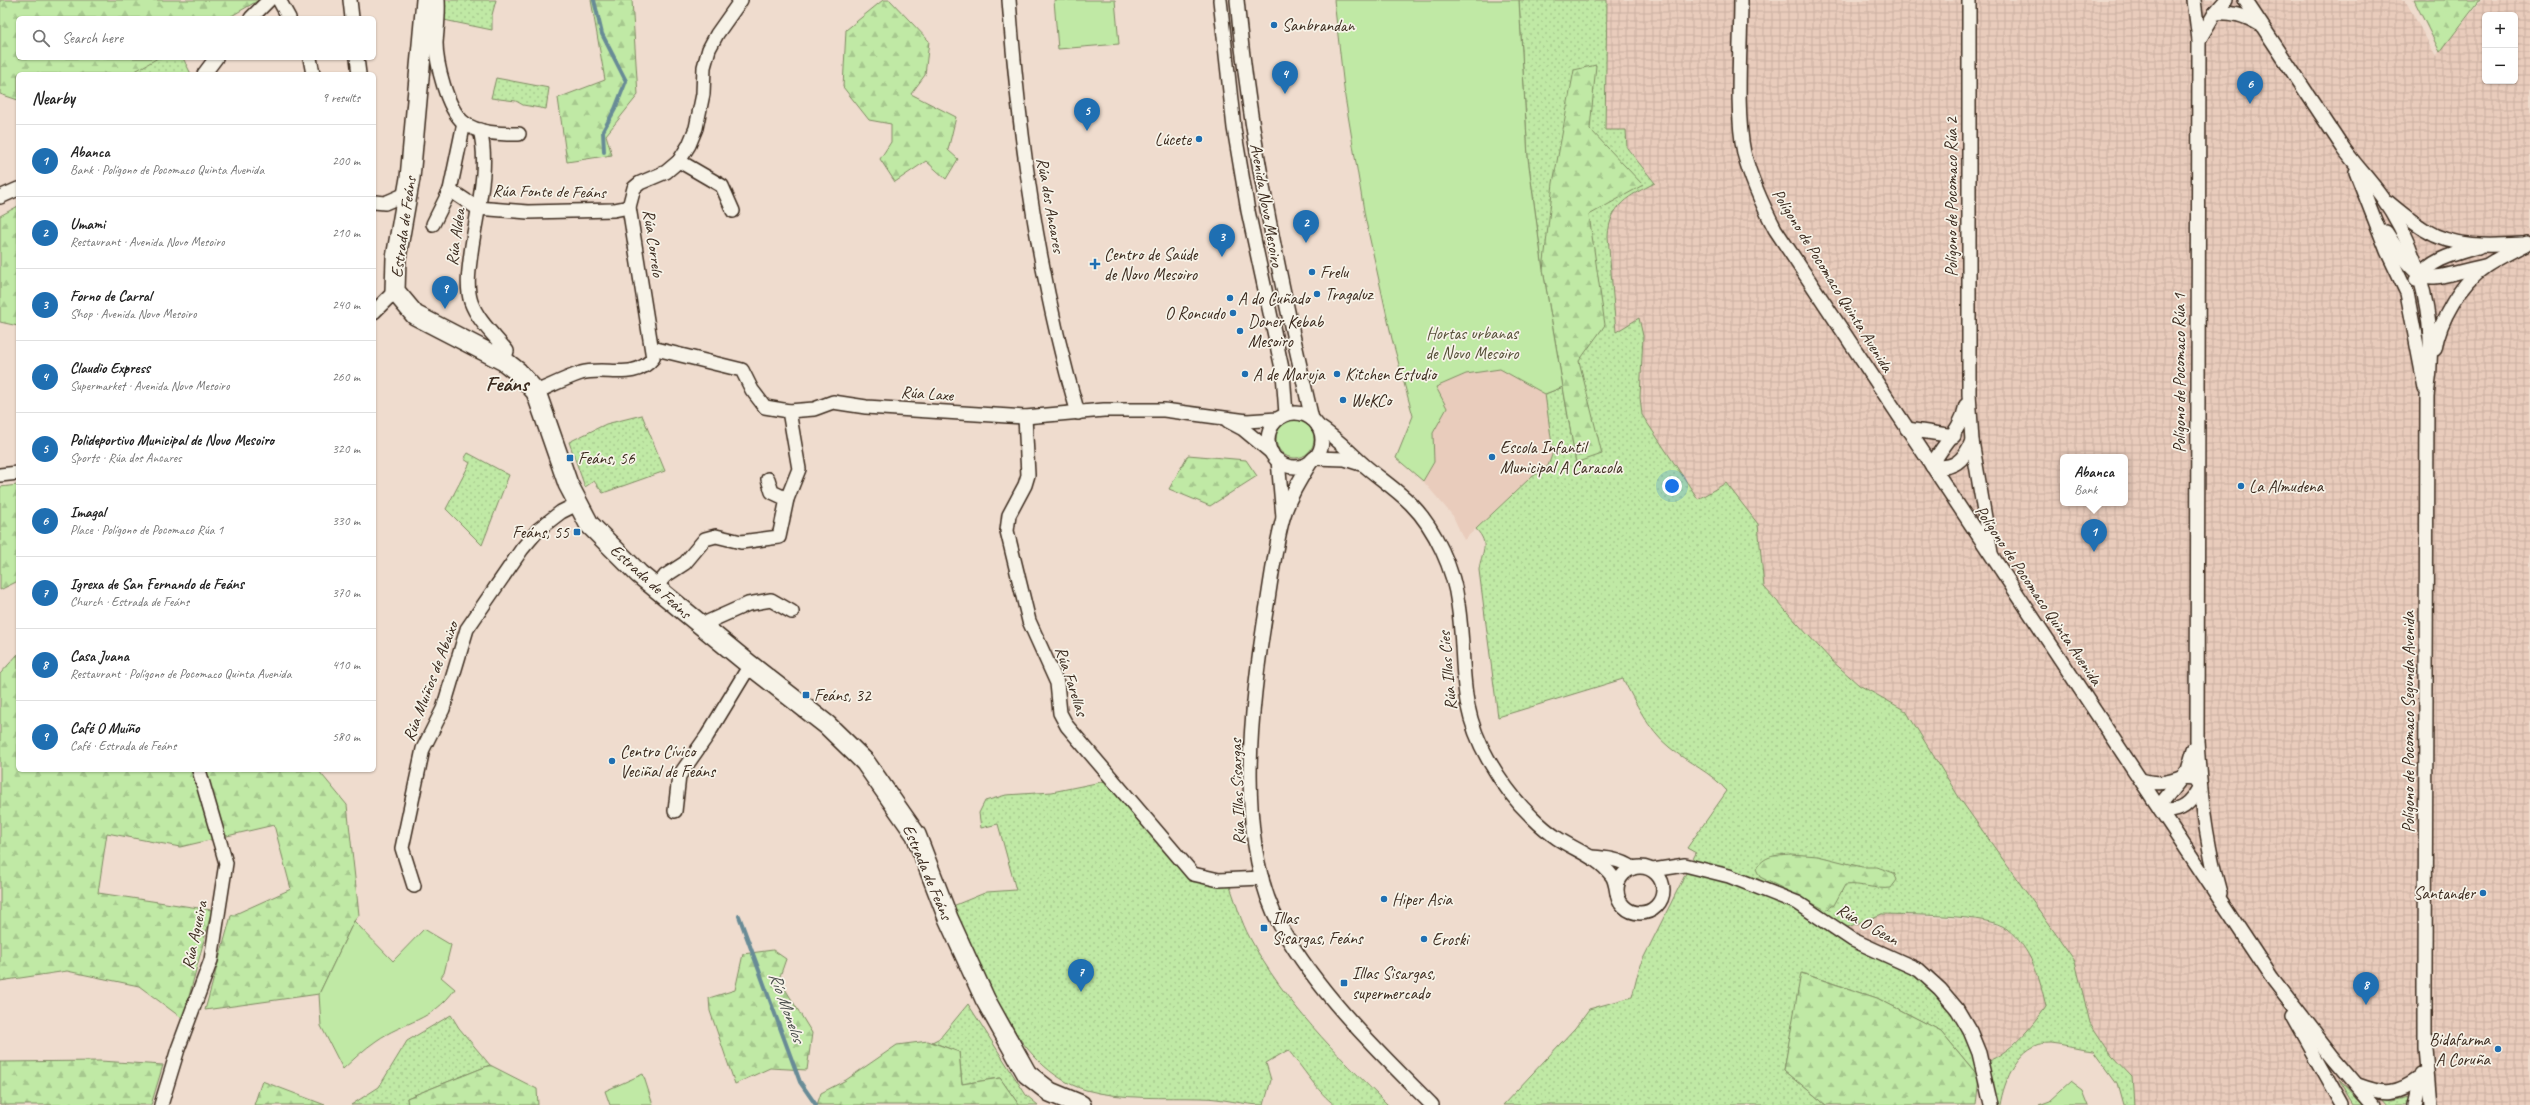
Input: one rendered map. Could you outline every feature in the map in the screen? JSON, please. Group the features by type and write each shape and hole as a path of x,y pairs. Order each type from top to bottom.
{"street":[{"path":"253,16 269,0"},
{"path":"279,0 288,16"},
{"path":"350,0 352,16"},
{"name":"Estrada de Feáns","path":"426,0 408,193 396,258 395,291 415,315 504,361 518,372 536,392 577,504 589,524 639,574 750,666 827,725 865,762 916,835 948,918 985,999 1027,1074 1050,1092 1081,1105"},
{"path":"438,0 436,44 441,76 453,111 464,123 480,130 495,134 519,134"},
{"name":"Rúa Correlo","path":"536,392 582,373 637,371 647,365 653,358 629,208 634,188 640,183 666,172 679,161 689,145 696,128 709,49 717,34 741,0"},
{"name":"Rúa dos Ancares","path":"1009,0 1024,150 1051,305 1078,413"},
{"name":"Avenida Novo Mesoiro","path":"1220,0 1236,136 1250,218 1283,373 1282,417"},
{"name":"Avenida Novo Mesoiro","path":"1238,0 1253,130 1266,213 1315,423"},
{"name":"Polígono de Pocomaco Quinta Avenida","path":"1741,0 1740,112 1744,151 1756,192 1775,229 2272,978 2343,1105"},
{"name":"Polígono de Pocomaco Rúa 2","path":"1969,0 1969,394 1972,442 1991,555"},
{"path":"2199,40 2215,13 2226,0"},
{"path":"2245,0 2350,157 2382,197 2426,231 2453,241 2482,246"},
{"name":"Polígono de Pocomaco Rúa 1","path":"2195,2 2199,40 2197,741 2200,786 2208,848 2224,906"},
{"path":"2215,13 2228,12 2246,16 2262,25"},
{"path":"206,72 214,60"},
{"path":"310,60 313,72"},
{"path":"357,60 359,72"},
{"path":"433,224 450,190 464,123"},
{"name":"Rúa Aldea","path":"480,130 485,149 468,277 471,301 480,320 507,351 504,361"},
{"name":"Polígono de Pocomaco Segunda Avenida","path":"2350,157 2387,251 2407,293 2427,396"},
{"path":"679,161 722,186 733,211"},
{"path":"0,197 16,190"},
{"name":"Rúa Fonte de Feáns","path":"450,190 477,208 528,212 629,208"},
{"path":"376,202 385,203 408,193"},
{"name":"Polígono de Pocomaco Segunda Avenida","path":"2382,197 2412,252 2419,275 2428,321 2432,367 2427,396 2426,1048 2430,1105"},
{"path":"2371,209 2407,265 2419,275 2427,278 2447,276 2484,266 2528,243"},
{"path":"2407,293 2425,268 2453,254 2482,246 2528,243"},
{"path":"2432,367 2436,338 2448,310 2463,288 2484,266"},
{"path":"376,310 395,291"},
{"name":"Rúa Laxe","path":"652,348 742,370 752,390 765,407 789,411 814,409 833,402 866,407 1025,417 1078,413 1164,410 1247,421 1282,417"},
{"name":"Polígono de Pocomaco Rúa 2","path":"1932,466 1937,454 1954,436 1964,417 1969,394"},
{"path":"656,587 665,576 685,563 705,539 716,536 741,542 779,537 787,499 799,469 789,411"},
{"path":"1304,414 1315,423 1321,444 1313,459 1295,466 1275,457 1269,435 1282,417 1304,414"},
{"name":"Rúa Farellas","path":"1025,417 1028,475 1025,485 1009,515 1008,531 1029,621 1057,683 1060,713 1067,726 1193,874 1219,880 1262,878"},
{"name":"Rúa Laxe","path":"1223,418 1243,429 1275,457"},
{"name":"Rúa Illas Cíes","path":"1315,423 1335,436 1364,465 1412,505 1432,533 1447,564 1458,602 1463,686 1471,726 1507,789 1531,816 1557,838 1591,857 1612,876 1620,903 1628,910 1638,914 1648,913 1660,903 1664,888 1661,878 1653,870 1643,867 1633,868 1619,861 1591,857"},
{"path":"1907,429 1954,436"},
{"path":"1932,466 1944,468 1958,462 1967,454 1972,442"},
{"name":"Rúa Illas Sisargas","path":"1275,457 1283,517"},
{"name":"Rúa Illas Cíes","path":"1313,459 1345,459 1364,465"},
{"name":"Rúa Illas Sisargas","path":"1313,459 1301,478 1283,517 1263,630 1255,697 1251,763 1252,820 1255,846 1262,878 1281,927 1326,990 1432,1105"},
{"path":"0,475 16,473"},
{"path":"768,479 772,492 787,499"},
{"name":"Rúa Muíños de Abaixo","path":"414,886 402,848 403,841 423,749 442,709 467,629 522,549 539,529 561,512 577,504"},
{"path":"701,625 748,604 771,600 792,612"},
{"path":"674,811 679,776 707,736 750,666"},
{"name":"Polígono de Pocomaco Rúa 1","path":"2182,777 2188,770 2197,741"},
{"name":"Rúa Agueira","path":"161,1105 178,1049 211,960 226,863 200,772"},
{"path":"2141,780 2158,783 2170,782 2182,777 2194,778 2200,786 2186,807 2172,812 2161,810 2164,800 2182,777"},
{"name":"Rúa O Gean","path":"1653,870 1685,865 1729,876 1798,903 1852,940 1919,970 1945,994 1958,1009 1970,1031 1979,1054 1991,1105"},
{"path":"1617,893 1618,882 1624,874 1633,868"},
{"name":"Polígono de Pocomaco Quinta Avenida","path":"2272,978 2374,1105"},
{"name":"Polígono de Pocomaco Segunda Avenida","path":"2414,1105 2426,1048"},
{"path":"2356,1084 2370,1089 2391,1092 2401,1090 2421,1077"}],"shaded area":[{"path":"1607,0 2405,0 2436,56 2482,0 2530,0 2530,1105 2134,1105 2132,1077 2112,1056 2090,1023 2075,961 1960,799 1906,711 1859,685 1831,660 1764,587 1758,524 1748,512 1698,500 1642,415 1640,397 1643,336 1616,333 1608,236 1609,220 1620,203 1655,182 1627,148 1605,130"},
{"name":"Escola Infantil Municipal A Caracola","path":"1500,369 1545,394 1553,452 1548,466 1529,479 1464,540 1453,516 1423,481 1434,462 1433,433 1447,408 1436,387 1466,374"},
{"path":"1882,914 1979,920 2006,928 2028,952 2042,985 2046,1007 2032,1027 2000,1055 1987,1062 1919,965 1845,927"}],"green space":[{"path":"0,0 259,0 231,16 16,16 16,60 154,60 134,72 16,72 16,99 0,94"},
{"path":"444,0 496,0 492,15 492,30 444,20"},
{"path":"591,0 632,0 638,95 606,135 612,155 567,162 558,98 605,80"},
{"path":"883,0 890,0 929,41 925,75 911,94 956,117 948,150 958,159 946,179 926,161 895,182 880,159 891,142 891,124 869,120 843,87 846,30"},
{"path":"1054,0 1115,0 1119,44 1058,49"},
{"name":"Hortas urbanas de Novo Mesoiro","path":"1334,0 1519,0 1528,158 1543,270 1563,387 1545,394 1500,369 1466,374 1436,387 1447,408 1433,433 1434,462 1423,481 1396,458 1413,416 1392,339 1365,217 1345,97"},
{"path":"1519,0 1607,0 1605,130 1626,130 1627,148 1655,183 1622,202 1613,216 1608,236 1616,332 1639,318 1643,336 1640,397 1642,415 1698,499 1726,483 1758,524 1764,587 1831,660 1859,685 1906,711 1960,799 2075,961 2090,1023 2112,1056 2132,1077 2134,1105 2123,1105 2117,1083 2093,1050 2050,1043 2039,1044 2022,1056 2009,1075 2000,1105 1997,1105 1979,1077 1941,1031 1877,998 1802,973 1784,1070 1826,1105 1503,1105 1575,1028 1589,1009 1632,997 1640,965 1696,853 1687,848 1727,791 1714,778 1676,753 1655,733 1643,716 1623,679 1498,717 1479,570 1484,544 1481,535 1476,529 1529,479 1548,466 1553,452 1545,394 1563,387 1576,463 1579,361 1558,356 1543,270 1528,158","holes":["1882,914 1948,916 1984,920 1998,924 2007,929 2028,954 2041,985 2046,1007 2020,1039 2004,1052 1986,1062 1980,1038 1974,1024 1964,1008 1950,993 1935,979 1917,967 1845,928"]},
{"path":"2414,0 2480,0 2440,52"},
{"path":"69,60 184,60 190,72 62,72"},
{"path":"1596,65 1590,129 1643,185 1589,215 1605,325 1579,361 1602,454 1576,463 1543,270 1553,183 1574,70"},
{"path":"496,78 549,88 546,109 523,105 516,101 491,98"},
{"path":"16,207 16,326 0,322 0,216"},
{"path":"642,415 665,471 603,493 594,481 585,487 569,442 606,424"},
{"path":"1291,420 1299,420 1309,425 1313,432 1313,446 1309,453 1299,458 1291,458 1281,453 1279,450 1276,443 1276,435 1281,425 1284,423"},
{"path":"468,453 509,475 482,545 446,509 470,463 464,459"},
{"path":"1188,455 1246,460 1257,476 1210,506 1169,489"},
{"path":"16,485 16,582 0,590 0,487"},
{"path":"16,656 16,772 320,772 347,805 359,915 354,921 319,994 205,1010 231,916 291,889 274,825 180,847 107,833 98,893 212,910 183,1019 139,986 67,971 0,981 0,674"},
{"path":"1106,781 1191,877 1229,884 1247,932 1278,984 1331,1047 1388,1105 1337,1105 1332,1103 1319,1090 1288,1050 1266,1063 1271,1080 1264,1105 1209,1098 1129,1097 1100,1093 1086,1090 1061,1079 1039,1061 1020,1039 1003,1013 989,986 953,906 987,892 1016,890 998,824 981,828 979,813 985,801 1006,795 1052,792"},
{"path":"1791,854 1818,856 1862,867 1877,867 1894,873 1897,880 1891,888 1845,885 1834,905 1826,910 1760,877 1756,869 1759,864 1767,858"},
{"path":"354,921 393,961 424,929 451,945 444,973 441,977 455,989 437,1008 427,1015 386,1034 363,1051 343,1069 321,1026 319,994"},
{"path":"773,950 786,959 779,979 812,1033 807,1070 770,1068 735,1084 710,1011 709,998 735,990 743,954"},
{"path":"1801,973 1877,998 1941,1031 1979,1077 1976,1105 1826,1105 1784,1070"},
{"path":"968,1004 1026,1095 1038,1105 1019,1105 1000,1078 962,1084 959,1052 932,1042 940,1038"},
{"path":"451,1015 459,1028 490,1065 407,1098 408,1105 351,1105 379,1087 407,1041"},
{"path":"928,1041 959,1052 962,1084 1000,1078 1019,1105 817,1105 821,1093 846,1080 897,1045"},
{"path":"100,1061 163,1065 151,1105 0,1105 0,1062"},
{"path":"490,1065 537,1089 538,1105 408,1105 407,1098"},
{"path":"643,1074 653,1105 610,1105 605,1091"},
{"path":"2340,1080 2364,1105 2355,1105"},
{"path":"262,1081 325,1105 254,1105"},
{"path":"2071,1081 2083,1090 2089,1105 2038,1105 2049,1101"},
{"path":"2409,1096 2407,1105 2388,1105 2382,1098 2392,1100"}],"waterway":[{"name":"Río Monelos","path":"594,0 602,34 626,81 615,109 603,131 604,152"},
{"name":"Río Monelos","path":"739,916 800,1082 816,1105"}],"place":[{"name":"Sanbrandan","path":"1274,25"},
{"name":"Claudio Express","path":"1285,94"},
{"name":"Imagal","path":"2250,104"},
{"name":"Polideportivo Municipal de Novo Mesoiro","path":"1087,131"},
{"name":"Lúcete","path":"1199,139"},
{"name":"Umami","path":"1306,243"},
{"name":"Forno de Carral","path":"1222,257"},
{"name":"Centro de Saúde de Novo Mesoiro","path":"1095,264"},
{"name":"Frelu","path":"1312,272"},
{"name":"Tragaluz","path":"1317,294"},
{"name":"A do Cuñado","path":"1230,298"},
{"name":"Café O Muíño","path":"445,309"},
{"name":"O Roncudo","path":"1233,313"},
{"name":"Doner Kebab Mesoiro","path":"1240,331"},
{"name":"A de Maruja","path":"1245,374"},
{"name":"Kitchen Estudio","path":"1337,374"},
{"name":"WeKCo","path":"1343,400"},
{"name":"Escola Infantil Municipal A Caracola","path":"1492,457"},
{"name":"Feáns, 56","path":"570,458"},
{"name":"La Almudena","path":"2241,486"},
{"name":"Feáns, 55","path":"577,532"},
{"name":"Abanca","path":"2094,552"},
{"name":"Feáns, 32","path":"806,695"},
{"name":"Centro Cívico Veciñal de Feáns","path":"612,761"},
{"name":"Santander","path":"2483,893"},
{"name":"Hiper Asia","path":"1384,899"},
{"name":"Illas Sisargas, Feáns","path":"1264,928"},
{"name":"Eroski","path":"1424,939"},
{"name":"Illas Sisargas, supermercado","path":"1344,983"},
{"name":"Igrexa de San Fernando de Feáns","path":"1081,992"},
{"name":"Casa Juana","path":"2366,1005"},
{"name":"Bidafarma A Coruña","path":"2498,1049"}],"district":[{"name":"Feáns","path":"507,384"}]}
